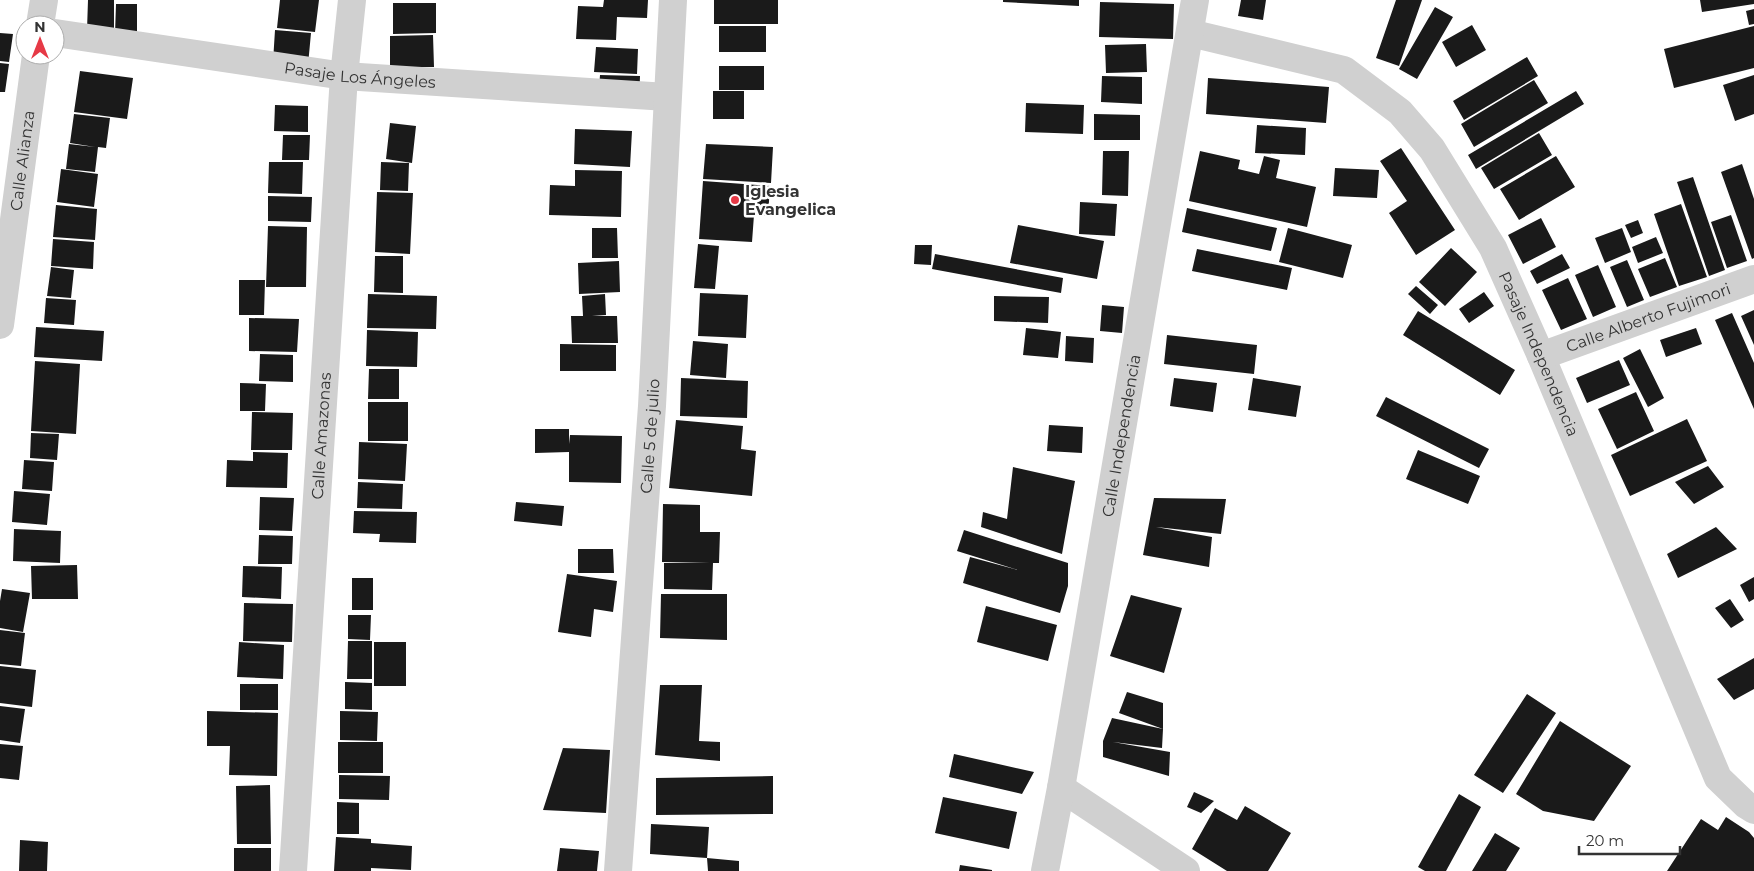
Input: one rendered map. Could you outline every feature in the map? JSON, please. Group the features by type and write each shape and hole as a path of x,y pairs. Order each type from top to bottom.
{"street":[{"path":"42,15 44,0"},
{"name":"Calle Amazonas","path":"293,871 344,76 352,0"},
{"name":"Calle 5 de julio","path":"618,871 652,406 672,0"},
{"name":"Calle Independencia","path":"1045,871 1061,788 1195,0"},
{"name":"Pasaje Independencia","path":"1190,33 1344,70 1400,112 1432,149 1493,248 1541,356 1718,778 1754,810"},
{"name":"Pasaje Los Ángeles","path":"65,34 344,76 667,97"},
{"name":"Calle Alianza","path":"0,325 35,65"},
{"name":"Calle Alberto Fujimori","path":"1541,356 1754,279"},
{"path":"1061,788 1186,871"}],"building":[{"path":"88,0 114,0 114,30 87,30"},
{"path":"280,0 319,0 315,32 277,28"},
{"path":"604,0 648,0 647,18 617,17 616,40 576,39 578,6 603,7"},
{"path":"714,0 778,0 778,24 714,24"},
{"path":"1003,0 1079,0 1079,6 1003,2"},
{"path":"1241,0 1266,0 1263,20 1238,16"},
{"path":"1396,0 1422,0 1399,66 1376,58"},
{"path":"1700,0 1754,0 1754,4 1702,12"},
{"path":"1100,2 1174,4 1173,39 1099,37"},
{"path":"393,3 436,3 436,33 393,34"},
{"path":"116,4 137,4 137,34 115,34"},
{"path":"1435,7 1453,17 1417,79 1399,69"},
{"path":"1754,9 1754,24 1749,25 1746,11"},
{"path":"1472,25 1486,50 1456,67 1442,42"},
{"path":"719,26 766,26 766,52 719,52"},
{"path":"1754,26 1754,68 1674,88 1664,49"},
{"path":"275,30 311,33 308,65 273,62"},
{"path":"0,33 13,34 9,62 0,61"},
{"path":"433,35 434,67 390,67 390,36"},
{"path":"1146,44 1147,72 1106,73 1105,45"},
{"path":"596,47 638,49 637,74 594,72"},
{"path":"1527,57 1538,76 1464,120 1453,101"},
{"path":"0,63 9,64 5,92 0,92"},
{"path":"719,66 764,66 764,90 719,90"},
{"path":"80,71 133,78 127,119 74,112"},
{"path":"600,75 640,76 639,103 598,101"},
{"path":"1754,75 1754,114 1735,121 1723,85"},
{"path":"1102,76 1142,77 1142,104 1101,102"},
{"path":"1208,78 1329,87 1326,123 1206,114"},
{"path":"1534,80 1548,103 1474,147 1461,124"},
{"path":"713,91 744,91 744,119 713,119"},
{"path":"1576,91 1584,104 1476,169 1468,155"},
{"path":"1026,103 1084,105 1083,134 1025,132"},
{"path":"275,105 308,106 308,132 274,131"},
{"path":"74,114 110,118 106,148 98,147 95,172 66,169 69,144 95,147 70,143"},
{"path":"1094,114 1140,115 1140,140 1094,140"},
{"path":"390,123 416,126 412,163 386,159"},
{"path":"1257,125 1306,128 1305,155 1255,153"},
{"path":"575,129 632,131 630,167 574,164"},
{"path":"1539,133 1552,155 1494,189 1481,168"},
{"path":"283,135 310,135 309,160 282,160"},
{"path":"706,144 773,147 771,183 703,179"},
{"path":"1401,148 1455,230 1416,255 1389,213 1407,201 1380,161"},
{"path":"1103,151 1129,151 1128,196 1102,195"},
{"path":"1200,151 1240,160 1238,169 1259,174 1264,156 1280,160 1276,178 1316,187 1307,227 1189,201"},
{"path":"1556,156 1575,187 1519,220 1500,189"},
{"path":"269,162 303,162 302,194 268,193"},
{"path":"381,162 409,163 408,191 380,190"},
{"path":"1742,164 1754,199 1754,258 1752,259 1721,172"},
{"path":"1335,168 1379,170 1377,198 1333,196"},
{"path":"61,169 98,174 94,207 57,202"},
{"path":"575,170 622,171 621,217 549,215 550,185 575,186"},
{"path":"1693,177 1725,270 1709,276 1677,182"},
{"name":"Iglesia Evangelica","path":"703,181 770,186 768,216 754,215 752,242 699,239"},
{"path":"377,192 413,193 410,254 375,252"},
{"path":"268,196 312,197 311,222 268,221"},
{"path":"1080,202 1117,204 1115,236 1079,234"},
{"path":"1681,204 1707,277 1679,286 1654,214"},
{"path":"56,205 97,209 95,240 53,237"},
{"path":"1187,208 1277,228 1271,251 1182,232"},
{"path":"1731,215 1747,261 1727,268 1711,222"},
{"path":"1541,218 1556,247 1523,264 1508,235"},
{"path":"1638,220 1643,233 1631,238 1625,225"},
{"path":"1018,225 1104,241 1097,279 1010,263"},
{"path":"268,226 307,227 306,287 266,287"},
{"path":"592,228 617,228 618,258 592,258"},
{"path":"1288,228 1352,245 1343,278 1279,262"},
{"path":"1622,228 1631,252 1605,263 1595,238"},
{"path":"1656,237 1663,253 1638,263 1632,247"},
{"path":"53,239 94,242 93,269 51,266"},
{"path":"698,244 719,246 715,289 694,288"},
{"path":"915,245 932,245 931,265 914,264"},
{"path":"1451,248 1477,272 1445,306 1419,282"},
{"path":"1197,249 1292,268 1287,290 1192,271"},
{"path":"935,254 1063,278 1061,293 932,269"},
{"path":"1562,254 1570,268 1537,284 1530,271"},
{"path":"375,256 403,256 403,293 374,292"},
{"path":"1665,258 1677,287 1650,297 1638,269"},
{"path":"1627,260 1644,300 1627,307 1610,267"},
{"path":"619,261 620,292 579,294 578,263"},
{"path":"1598,265 1616,307 1593,317 1575,275"},
{"path":"51,267 74,270 71,298 47,296"},
{"path":"1568,278 1587,319 1561,330 1542,290"},
{"path":"239,280 265,280 264,315 239,315"},
{"path":"1416,286 1438,305 1430,314 1408,294"},
{"path":"1484,292 1494,306 1469,323 1459,309"},
{"path":"700,293 748,295 746,338 698,336"},
{"path":"368,294 437,296 436,329 367,328"},
{"path":"605,294 606,315 592,316 617,316 618,343 572,343 571,316 583,316 582,296"},
{"path":"994,296 1049,297 1048,323 994,321"},
{"path":"46,298 76,300 74,325 44,323"},
{"path":"1102,305 1124,307 1122,333 1100,331"},
{"path":"1754,310 1754,345 1741,316"},
{"path":"1418,311 1515,370 1500,395 1403,335"},
{"path":"1732,313 1754,363 1754,409 1715,320"},
{"path":"249,318 299,319 297,352 249,351"},
{"path":"36,327 104,331 102,361 34,357"},
{"path":"1026,328 1061,332 1058,358 1023,355"},
{"path":"1696,328 1702,344 1666,357 1660,340"},
{"path":"367,330 418,332 417,367 366,366"},
{"path":"1167,335 1257,345 1254,374 1164,364"},
{"path":"1066,336 1094,338 1093,363 1065,361"},
{"path":"693,341 728,344 726,378 690,375"},
{"path":"560,344 616,345 616,371 560,371"},
{"path":"1640,349 1664,398 1648,407 1623,358"},
{"path":"260,354 293,355 293,382 259,381"},
{"path":"1619,360 1630,385 1587,403 1576,378"},
{"path":"35,361 80,364 76,434 31,431"},
{"path":"369,369 399,369 399,399 368,399"},
{"path":"681,378 748,381 747,418 680,416"},
{"path":"1174,378 1217,383 1213,412 1170,406"},
{"path":"1253,378 1301,386 1296,417 1248,410"},
{"path":"240,383 266,384 265,411 240,411"},
{"path":"1636,392 1654,431 1617,449 1598,409"},
{"path":"1386,397 1489,449 1479,468 1376,416"},
{"path":"368,402 408,402 408,441 368,441"},
{"path":"252,412 293,413 292,450 251,450"},
{"path":"1687,419 1707,461 1630,496 1611,455"},
{"path":"676,420 743,426 741,449 756,451 752,496 669,488"},
{"path":"1049,425 1083,427 1082,453 1047,451"},
{"path":"535,429 569,429 569,444 570,435 622,436 621,483 569,482 569,452 535,453"},
{"path":"31,433 59,434 57,460 30,458"},
{"path":"359,442 407,444 405,481 358,479"},
{"path":"1418,450 1480,476 1468,504 1406,479"},
{"path":"253,452 288,453 287,488 226,487 227,460 253,461"},
{"path":"24,460 54,462 52,491 22,489"},
{"path":"1708,466 1724,487 1694,504 1675,482"},
{"path":"1013,467 1075,481 1062,554 981,527 983,512 1007,519"},
{"path":"358,482 403,484 402,509 357,508"},
{"path":"14,491 50,494 47,525 12,522"},
{"path":"260,497 294,498 292,531 259,530"},
{"path":"1154,498 1226,499 1221,534 1156,527 1212,537 1209,567 1143,555"},
{"path":"516,502 564,506 562,526 514,521"},
{"path":"663,504 700,505 700,532 720,532 719,563 713,563 712,590 664,589 664,563 710,563 662,562"},
{"path":"354,511 417,512 416,543 379,542 380,534 353,533"},
{"path":"1716,527 1737,549 1678,578 1667,554"},
{"path":"14,529 61,531 60,563 13,561"},
{"path":"964,530 1068,563 1068,586 1060,613 963,583 970,557 1018,570 957,551"},
{"path":"259,535 293,536 292,564 258,564"},
{"path":"578,549 613,549 614,573 578,573"},
{"path":"77,565 78,599 32,599 31,566"},
{"path":"243,566 282,567 281,599 242,597"},
{"path":"567,574 617,581 613,612 594,609 591,637 558,632"},
{"path":"1754,577 1754,599 1749,602 1740,585"},
{"path":"352,578 373,578 373,610 352,610"},
{"path":"2,589 30,593 23,632 0,628"},
{"path":"661,594 727,594 727,640 660,638"},
{"path":"1131,595 1182,608 1164,673 1110,656"},
{"path":"1730,599 1744,620 1731,628 1715,608"},
{"path":"244,603 293,604 292,642 243,641"},
{"path":"986,606 1057,625 1048,661 977,642"},
{"path":"348,615 371,615 370,640 348,639"},
{"path":"0,630 25,633 21,666 0,664"},
{"path":"348,641 372,641 372,679 347,679"},
{"path":"239,642 284,645 283,679 237,677"},
{"path":"374,642 406,642 406,686 374,686"},
{"path":"1754,658 1754,689 1734,700 1717,679"},
{"path":"0,666 36,670 32,707 0,703"},
{"path":"345,682 372,683 372,710 345,709"},
{"path":"240,684 278,684 278,710 240,710"},
{"path":"660,685 702,685 699,741 720,742 720,761 655,755"},
{"path":"1127,692 1163,703 1163,729 1119,713"},
{"path":"1527,694 1556,713 1503,793 1474,775"},
{"path":"0,706 25,709 20,743 0,740"},
{"path":"207,711 278,713 277,776 229,775 230,746 207,746"},
{"path":"340,711 378,712 377,741 340,740"},
{"path":"1112,718 1163,729 1162,748 1113,742 1170,752 1169,776 1103,757 1103,741"},
{"path":"1560,721 1631,766 1594,821 1543,811 1516,794"},
{"path":"338,742 383,742 383,773 338,773"},
{"path":"0,744 23,746 19,780 0,778"},
{"path":"563,748 610,750 606,813 543,810"},
{"path":"954,754 1034,772 1022,794 949,777"},
{"path":"339,775 390,776 389,800 339,799"},
{"path":"773,776 773,814 656,815 656,778"},
{"path":"270,785 271,844 237,844 236,786"},
{"path":"1194,792 1214,801 1201,813 1187,807"},
{"path":"1459,794 1481,807 1446,871 1425,871 1418,867"},
{"path":"943,797 1017,812 1009,849 935,833"},
{"path":"337,802 359,803 359,834 337,834"},
{"path":"1245,806 1291,833 1268,871 1227,871 1192,849 1215,808 1237,820"},
{"path":"1726,817 1749,832 1754,838 1754,871 1667,871 1701,819 1718,830"},
{"path":"651,824 709,827 707,858 650,854"},
{"path":"1495,833 1520,848 1506,871 1472,871"},
{"path":"336,837 371,839 371,843 412,846 411,870 371,868 371,871 334,871"},
{"path":"20,840 48,842 47,871 19,871"},
{"path":"234,848 271,848 271,871 234,871"},
{"path":"560,848 599,851 597,871 557,871"},
{"path":"707,858 739,861 739,871 708,871"},
{"path":"960,865 992,870 992,871 959,871"}],"place":[{"name":"Iglesia Evangelica","path":"735,200"}]}
